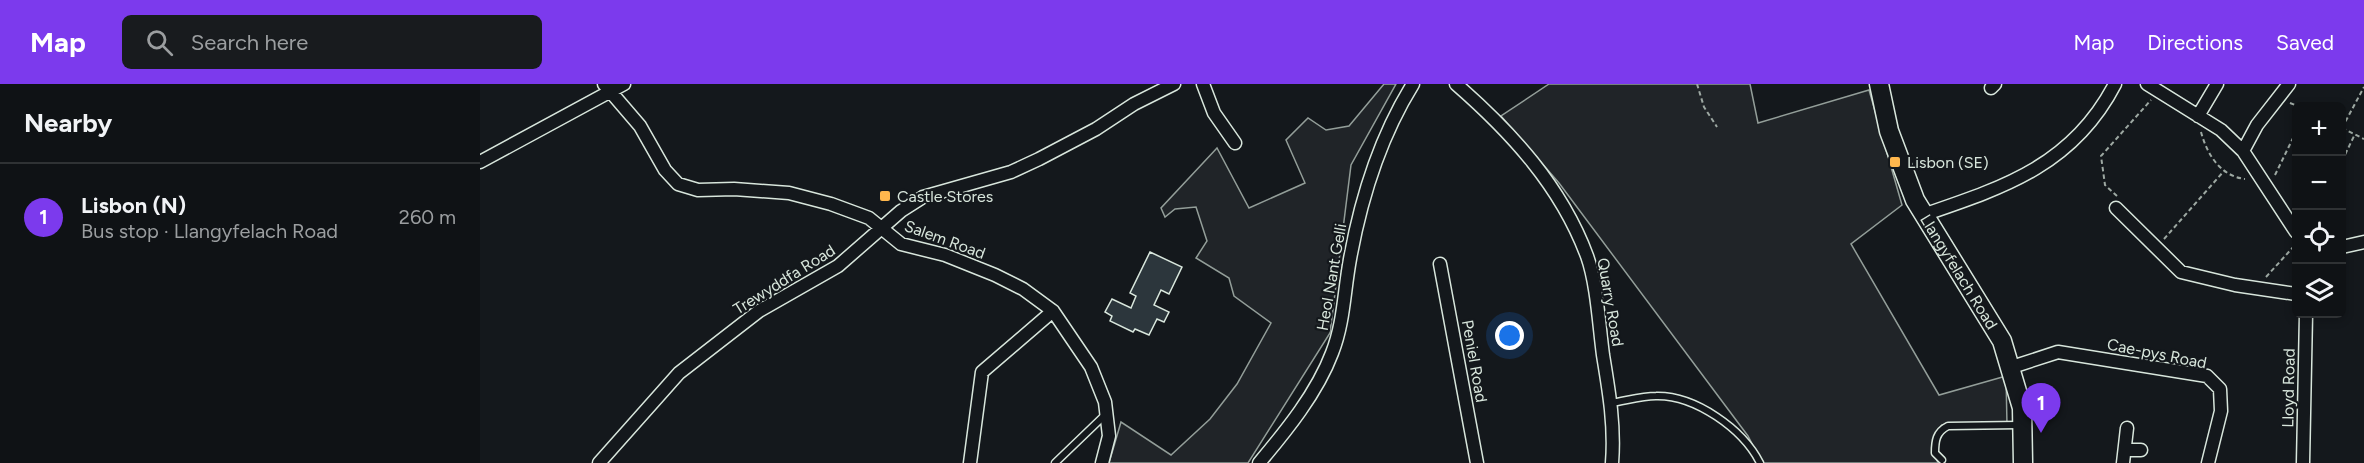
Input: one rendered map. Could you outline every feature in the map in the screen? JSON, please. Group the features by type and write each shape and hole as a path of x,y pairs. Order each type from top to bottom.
{"main road":[{"name":"Llangyfelach Road","path":"1879,84 1889,131 1915,200 2002,341 2012,367 2022,408 2023,463"}],"street":[{"path":"480,162 608,88 624,84"},
{"name":"Trewyddfa Road","path":"599,463 679,373 759,311 838,266 882,231 901,211 923,197 1011,172 1040,159 1096,129 1134,104 1174,84"},
{"path":"1203,84 1214,113 1235,143"},
{"name":"Heol Nant Gelli","path":"1259,463 1303,404 1331,355 1338,334 1350,260 1370,177 1395,114 1413,84"},
{"name":"Quarry Road","path":"1456,84 1489,112 1527,152 1569,214 1588,258 1614,431 1612,463"},
{"path":"1923,215 2017,180 2044,165 2075,141 2101,111 2115,84"},
{"path":"2147,84 2221,130 2243,151 2292,226"},
{"path":"2198,116 2217,84"},
{"path":"2243,151 2257,125 2289,84"},
{"name":"Salem Road","path":"608,88 640,126 665,170 678,184 698,190 734,189 789,194 831,204 868,218 901,244 945,255 995,275 1023,289 1053,311 1091,367 1105,402 1109,436 1102,463"},
{"path":"2116,208 2181,272 2292,293"},
{"path":"2346,246 2364,242"},
{"name":"Peniel Road","path":"1440,264 1476,463"},
{"path":"970,463 982,372 1053,311"},
{"name":"Lloyd Road","path":"2303,463 2306,318"},
{"name":"Cae-pys Road","path":"2012,367 2058,352 2207,376 2220,389 2221,411 2208,463"},
{"path":"2123,463 2127,428"},
{"path":"2125,450 2141,450"}],"lane":[{"path":"1610,403 1655,396 1676,398 1700,407 1731,429 1754,450 1760,463"},
{"path":"1055,463 1106,414"},
{"path":"1942,460 1935,453 1935,444 1937,435 1947,426 2007,427 2022,424"}],"path":[{"path":"1697,84 1704,107 1717,127"},
{"path":"2346,121 2364,87"},
{"path":"2116,208 2117,196 2105,185 2101,156 2159,92"},
{"path":"2198,116 2207,154 2224,171 2239,178 2266,184 2292,139"},
{"path":"2346,130 2364,139"},
{"path":"2344,156 2355,134"},
{"path":"2157,248 2224,171"},
{"path":"2256,288 2292,248"}],"shaded area":[{"path":"1384,84 1396,84 1351,165 1330,333 1248,463 1109,463 1121,422 1171,455 1210,419 1237,384 1271,323 1234,296 1229,278 1196,258 1207,241 1196,207 1175,209 1165,217 1161,208 1217,148 1249,208 1305,183 1286,140 1308,118 1326,130 1349,126"},
{"path":"1549,84 1750,84 1758,123 1869,90 1902,205 1851,244 1939,395 2006,376 2007,425 1942,425 1935,444 1938,463 1762,463 1748,436 1559,183 1501,116"}],"building":[{"path":"1150,252 1182,267 1169,294 1161,290 1154,305 1169,312 1164,322 1157,319 1149,335 1135,329 1133,332 1110,321 1112,316 1105,312 1112,299 1131,308 1136,296 1130,293"}],"place":[{"name":"Lisbon (SE)","path":"1895,162"},
{"name":"Castle Stores","path":"885,196"},
{"name":"Lisbon (N)","path":"2041,433"}]}
